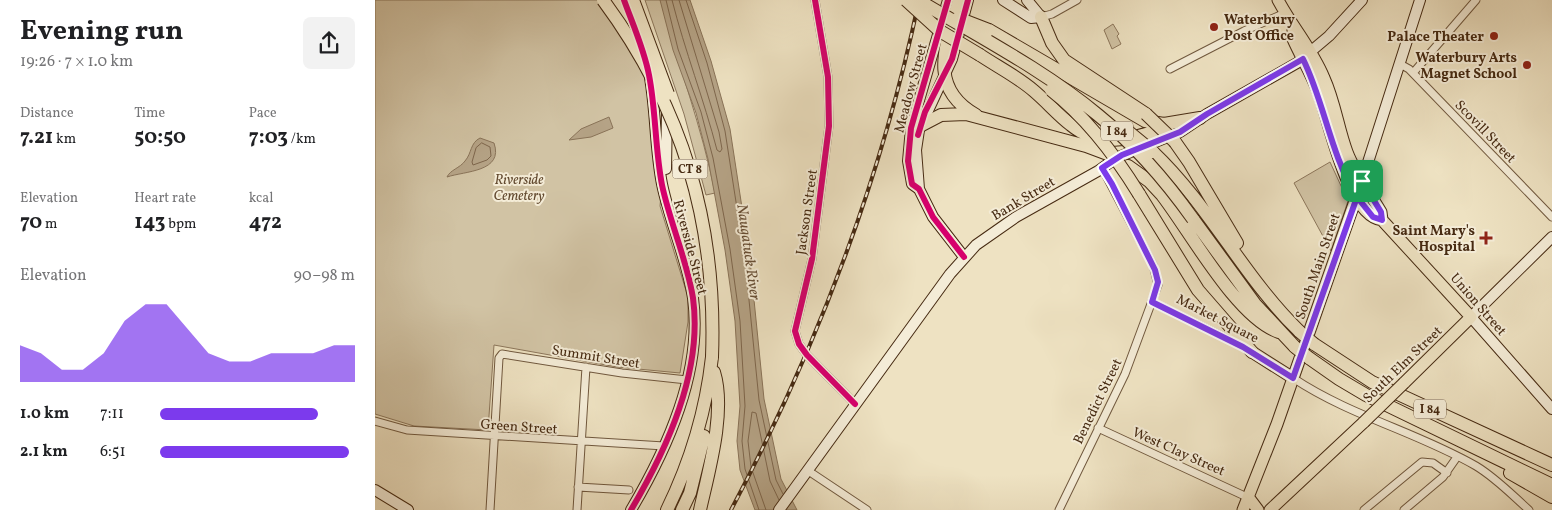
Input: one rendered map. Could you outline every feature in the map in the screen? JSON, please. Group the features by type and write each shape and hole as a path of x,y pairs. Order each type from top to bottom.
{"highway":[{"name":"CT 8","path":"603,0 637,49 669,113 694,183 706,235 712,284 712,357 700,425 678,488 667,510"},
{"name":"CT 8","path":"610,0 628,27 674,111 696,186 714,279 716,319 713,372 699,464 690,493 682,510"},
{"path":"615,0 628,27"},
{"path":"635,0 684,133 697,182 706,235"},
{"path":"635,0 674,111"},
{"path":"906,0 940,31 1023,82 1073,127 1092,137 1103,140 1121,140 1200,118"},
{"name":"I 84","path":"918,0 934,10 986,35 1084,100 1125,129 1153,152 1198,201 1273,305 1314,344 1376,384 1552,465"},
{"name":"I 84","path":"918,0 1022,63 1087,106 1117,131 1158,174 1246,293 1279,332 1309,358 1366,395 1552,485"},
{"path":"959,0 943,58 945,77 950,90 959,102 973,113 984,118 1086,146 1110,155 1149,181 1242,303 1260,322 1279,332"},
{"path":"1041,17 1052,43 1065,60 1146,114 1175,142 1268,288 1273,305"},
{"path":"986,35 1135,117 1155,123 1185,121"},
{"path":"1022,63 1092,128 1117,160 1198,290 1252,352"},
{"path":"920,126 936,117 947,114 984,118"},
{"path":"700,510 714,440 719,389 713,372"},
{"path":"1483,451 1501,468 1552,497"},
{"path":"663,510 678,488"}],"main road":[{"name":"Riverside Street","path":"624,0 649,74 665,197 693,298 693,334 687,380 663,446 633,510"},
{"name":"Riverside Street","path":"635,0 668,78 665,197"},
{"name":"Meadow Street","path":"919,189 912,184 909,171 909,138 948,0"},
{"name":"Meadow Street","path":"964,257 931,214 919,189 916,150 920,126 952,59 968,0"},
{"path":"1003,0 1029,17 1041,17"},
{"path":"1027,0 1041,17"},
{"path":"1278,0 1293,29 1302,35 1307,56"},
{"name":"Bank Street","path":"779,510 964,257 976,245 1011,220 1122,155 1177,134 1200,118 1307,56 1362,0"},
{"name":"South Main Street","path":"1243,510 1293,378 1357,197 1420,0"},
{"name":"Union Street","path":"1307,56 1328,88 1346,151 1381,212 1382,220"},
{"name":"Union Street","path":"1307,56 1339,163 1357,197 1373,217 1382,220 1552,409"},
{"name":"South Elm Street","path":"1270,510 1364,422 1552,237"},
{"name":"Market Square","path":"1252,352 1293,378"},
{"path":"375,490 408,510"},
{"path":"1249,498 1258,510"}],"street":[{"name":"Jackson Street","path":"815,0 828,77 829,126 813,259 795,331 799,344 807,355 855,404"},
{"path":"1041,17 1052,14 1077,0"},
{"path":"1413,73 1477,0"},
{"path":"1170,69 1244,31 1285,13"},
{"name":"Scovill Street","path":"1400,64 1413,73 1552,217"},
{"path":"1102,168 1155,270 1158,282 1152,302"},
{"name":"Market Square","path":"1152,302 1252,352"},
{"name":"Benedict Street","path":"1059,510 1097,428 1125,374 1152,302"},
{"name":"Summit Street","path":"494,437 499,358 502,354 586,368 687,380"},
{"path":"577,510 586,368"},
{"path":"1293,378 1339,404 1457,457 1487,473 1529,510"},
{"name":"Green Street","path":"375,421 407,430 494,437 663,446"},
{"name":"West Clay Street","path":"1097,428 1249,498"},
{"path":"489,510 494,437"},
{"path":"1404,510 1447,473 1457,457"},
{"path":"1364,510 1422,462 1433,463 1447,473"},
{"path":"807,470 867,510"},
{"path":"578,487 629,490"}],"green space":[{"name":"Riverside Cemetery","path":"375,0 603,0 653,85 662,185 660,206 688,297 688,322 680,373 617,367 494,345 488,430 414,426 375,414"},
{"path":"645,0 661,0 697,120 715,193 706,195 684,114"},
{"path":"1113,24 1119,34 1117,36 1121,44 1112,49 1104,30"},
{"path":"1330,162 1348,201 1331,251 1294,183"}],"water":[{"path":"660,0 690,0 711,61 730,129 750,260 764,399 781,479 797,510 755,510 740,470 737,441 740,406 735,321 725,250 708,159 696,113 673,50"},
{"path":"609,117 613,128 591,137 569,140 581,129"},
{"path":"480,138 494,143 496,153 493,160 481,169 447,177 465,161 474,143"}],"railway":[{"path":"731,510 791,388 843,261 866,197 886,132 919,0"}],"cycle path":[{"path":"624,0 647,65 662,185 690,284 695,326 693,353 679,408 657,461 631,510"},
{"path":"815,0 828,77 829,126 812,259 795,331 799,344 807,355 855,404"},
{"path":"948,0 911,128 908,161 912,184 919,189 933,217 964,257"},
{"path":"918,135 925,112 952,59 968,0"}],"place":[{"name":"Waterbury Post Office","path":"1214,27"},
{"name":"Palace Theater","path":"1494,36"},
{"name":"Waterbury Arts Magnet School","path":"1527,65"},
{"name":"Saint Mary's Hospital","path":"1486,238"}],"route":[{"path":"1362,181 1357,197 1339,163 1319,94 1303,59 1207,114 1180,132 1122,155 1102,168 1109,178 1157,275 1157,288 1152,302 1243,347 1293,378 1357,197 1373,217 1382,220 1381,212 1362,181"}],"water label":[{"name":"Naugatuck River","path":"749,252"}]}
